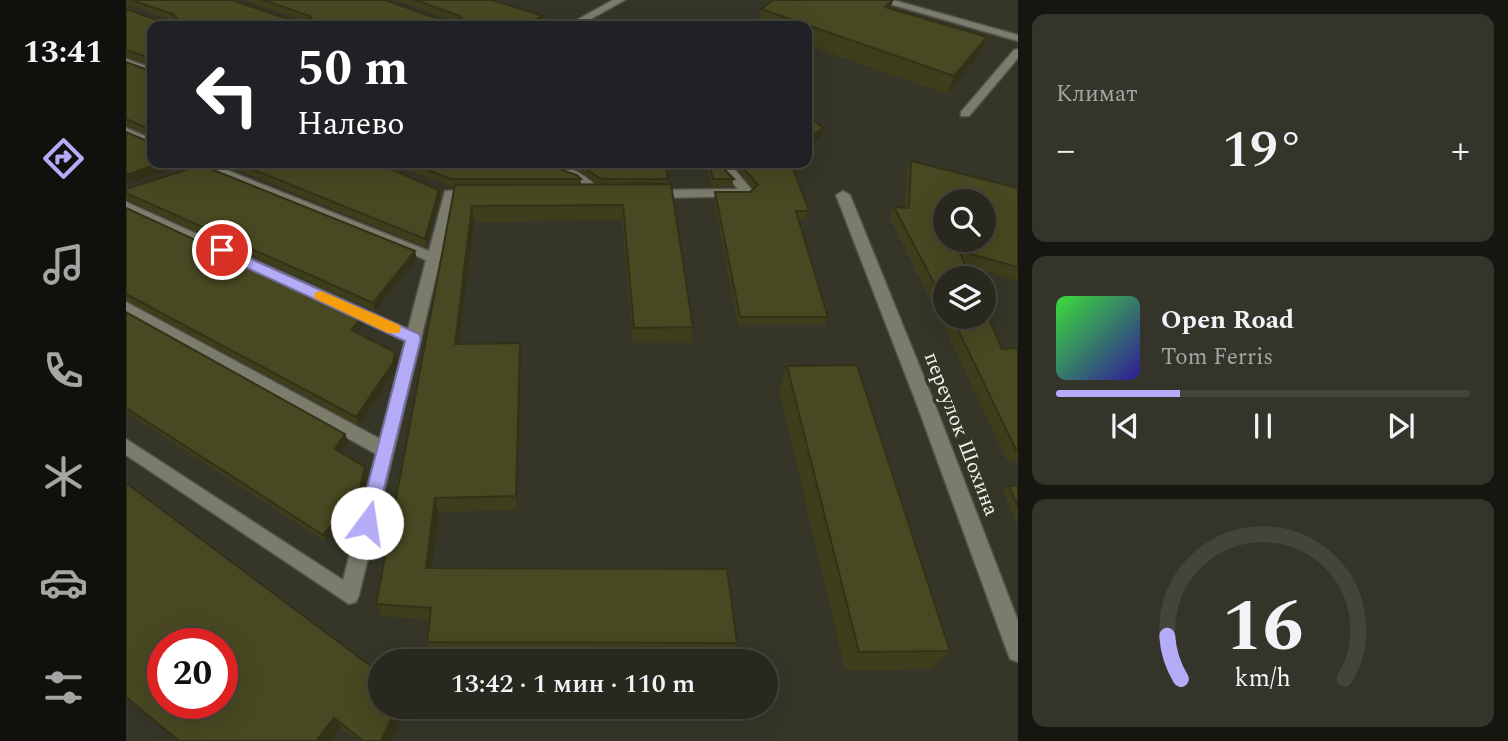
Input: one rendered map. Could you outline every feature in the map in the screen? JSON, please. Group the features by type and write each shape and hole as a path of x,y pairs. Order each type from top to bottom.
{"street":[{"path":"881,0 1018,38"},
{"name":"переулок Шохина","path":"843,195 925,401 1018,651"}],"lane":[{"path":"580,21 620,0"},
{"path":"965,114 1018,52"},
{"path":"126,62 147,70"},
{"path":"126,132 147,141"},
{"path":"209,168 434,258"},
{"path":"555,168 583,178 604,194 570,194"},
{"path":"638,194 748,193 727,168"},
{"path":"126,446 349,595 434,258 444,192 490,194"},
{"path":"126,206 414,338"},
{"path":"126,307 386,451"}],"building":[{"path":"131,0 232,0 294,21 174,21 177,19 173,14"},
{"path":"263,0 385,0 444,21 294,21 312,19"},
{"path":"415,0 492,0 543,16 532,21 444,21 462,19"},
{"path":"774,0 893,0 885,7 987,37 954,76 812,27 812,21 796,21 761,9"},
{"path":"126,9 160,21 147,21 147,57 126,50"},
{"path":"126,62 147,70 147,128 126,119"},
{"path":"812,118 823,128 812,136"},
{"path":"126,132 147,141 147,168 126,175"},
{"path":"911,161 1018,188 1018,267 963,252 996,252 996,189 933,189 933,252 959,252 966,266 933,266 933,281 894,207 909,208"},
{"path":"192,168 208,168 415,251 373,303 126,193 126,189"},
{"path":"249,168 388,168 439,190 425,239"},
{"path":"422,168 557,168 581,179 451,179"},
{"path":"584,168 667,168 668,179 601,179"},
{"path":"710,168 723,168 734,179 713,179"},
{"path":"743,168 793,168 809,211 796,211 828,317 740,317 715,192 750,192 758,185"},
{"path":"671,184 693,327 634,328 623,205 472,206 455,344 520,343 516,496 435,498 426,568 727,569 737,643 427,642 431,608 376,604 455,185"},
{"path":"126,208 362,317 351,330 395,352 393,363 356,417 126,294"},
{"path":"126,312 345,434 335,449 365,467 358,495 323,535 126,408"},
{"path":"958,329 993,329 1002,349 1018,348 1016,450"},
{"path":"857,365 950,651 859,652 787,366"},
{"path":"126,483 368,664 368,719 391,719 381,741 363,741 334,718 316,741 179,741 152,719 238,719 238,628 147,628 147,714 126,697"},
{"path":"1018,485 1018,507 1009,486"}],"slow traffic":[{"path":"321,296 394,329"}],"route":[{"path":"222,250 414,338 367,523"}]}
